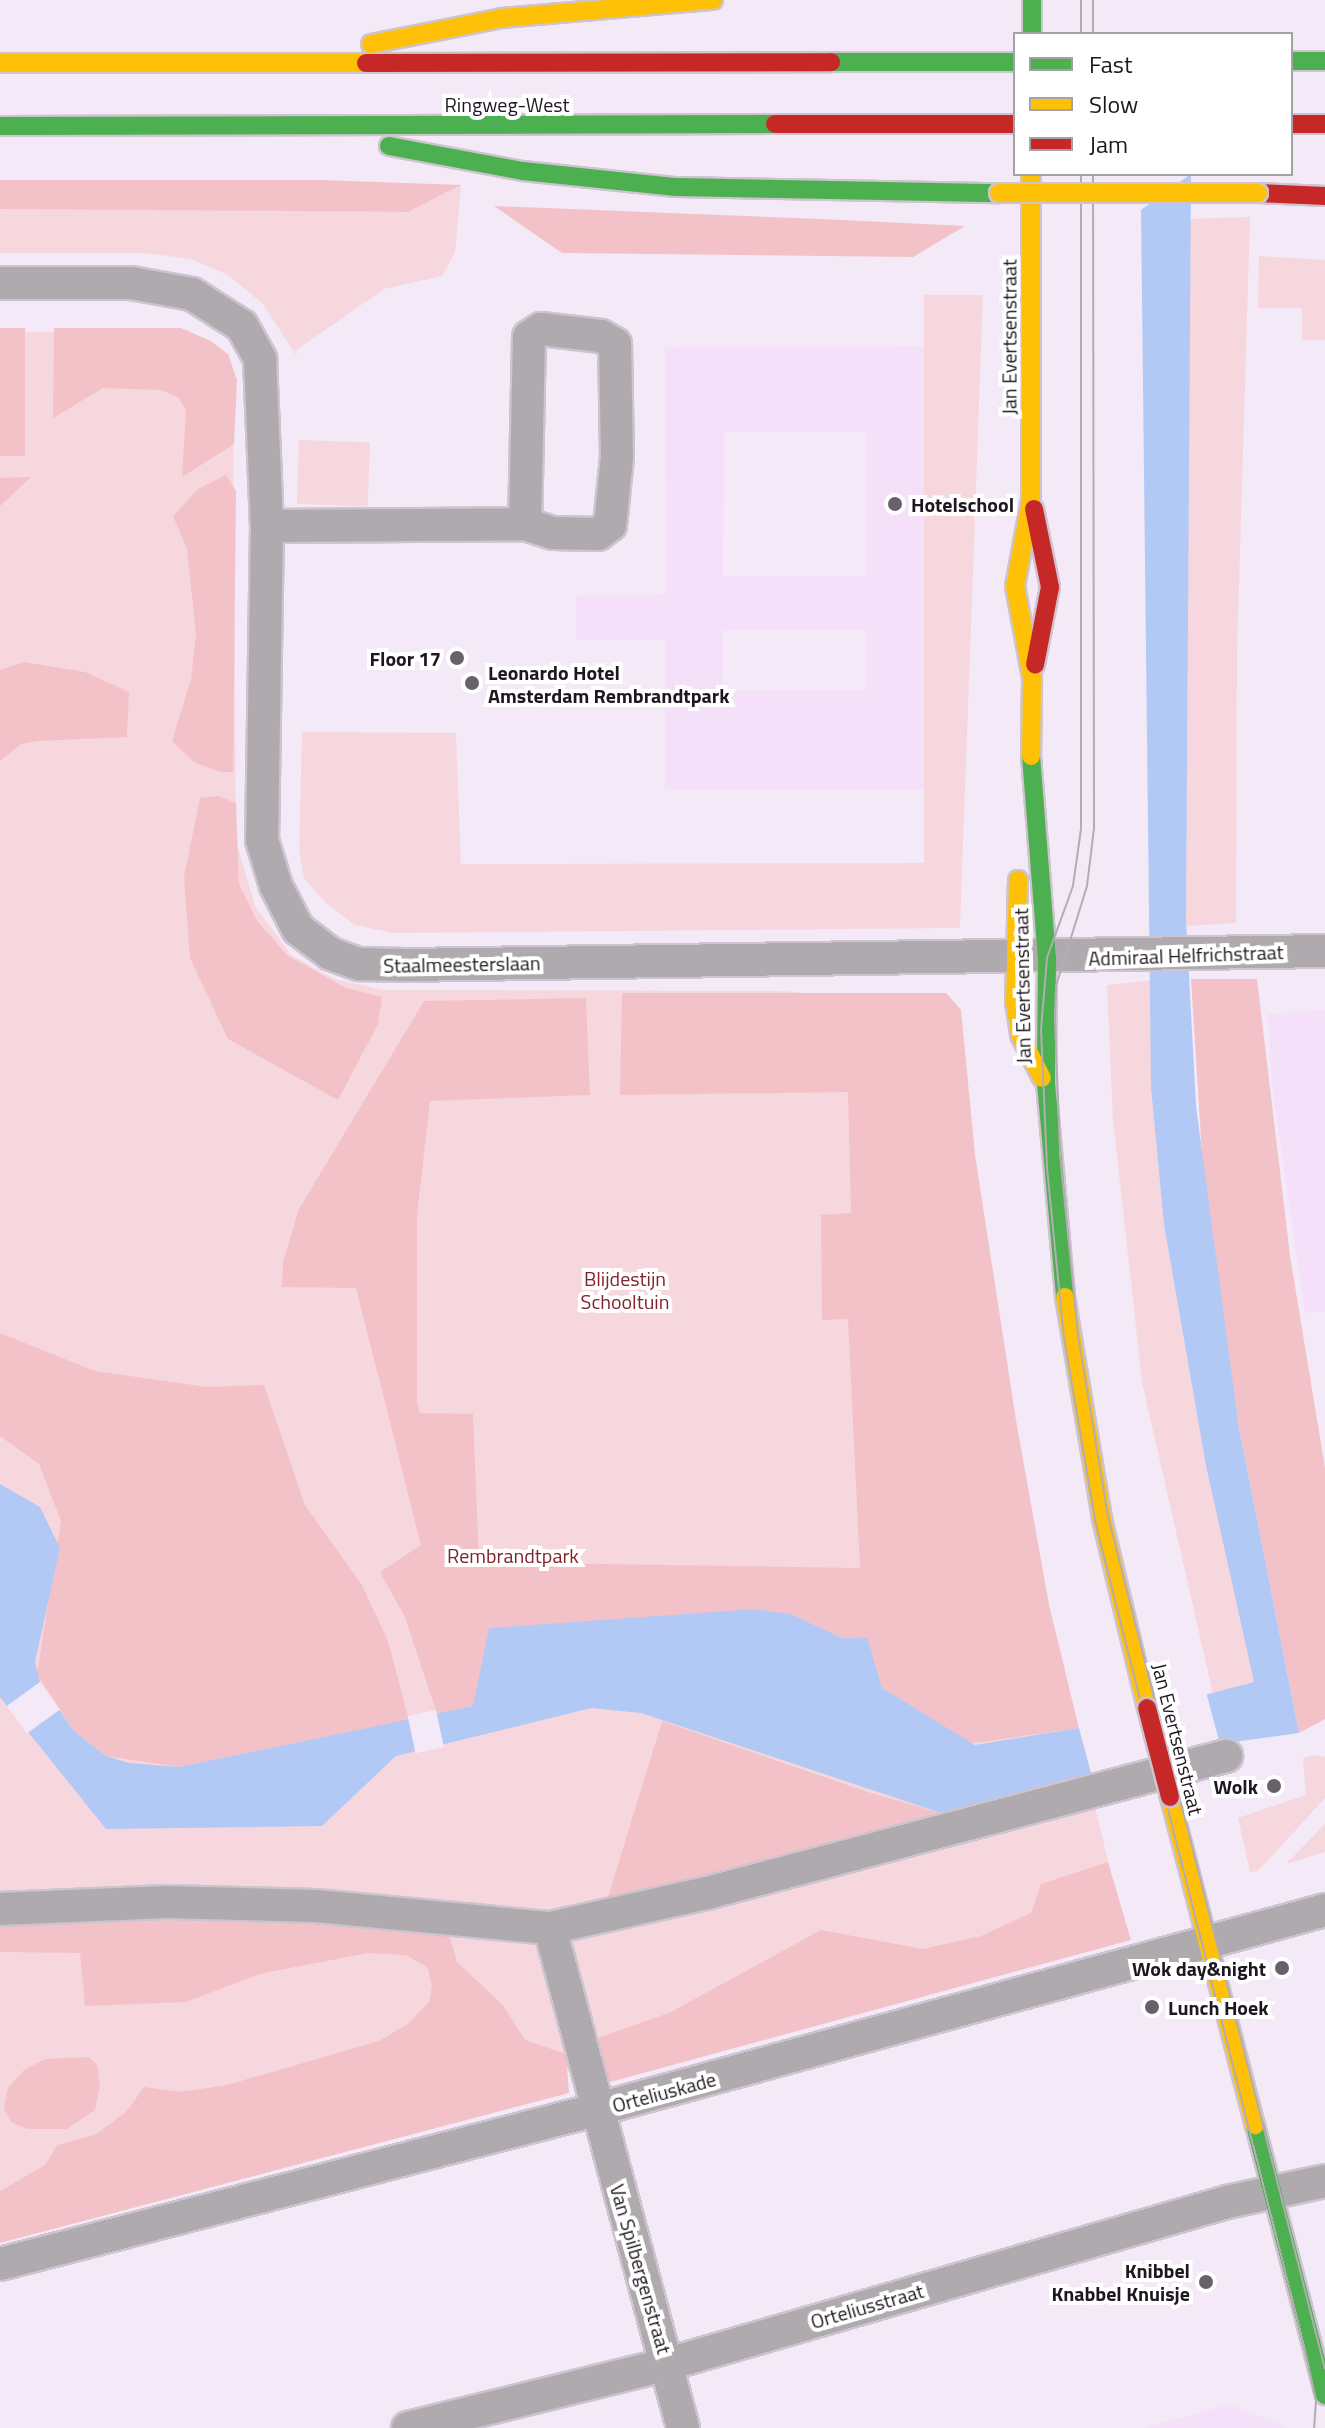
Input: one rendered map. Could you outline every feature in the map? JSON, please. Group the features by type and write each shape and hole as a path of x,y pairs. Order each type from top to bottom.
{"main road":[{"path":"274,63 502,18 713,0"},
{"path":"1032,0 1032,32"},
{"path":"1293,61 1325,61"},
{"name":"Ringweg-West","path":"0,63 1013,62"},
{"name":"Ringweg-West","path":"0,126 1013,124"},
{"path":"1293,124 1325,124"},
{"path":"291,127 523,171 676,187 1325,196"},
{"name":"Jan Evertsenstraat","path":"1031,176 1031,500 1015,586 1032,678"},
{"name":"Jan Evertsenstraat","path":"1031,500 1050,587 1032,678 1031,792 1047,958 1046,1083 1069,1338 1102,1519 1147,1708 1325,2395"},
{"name":"Jan Evertsenstraat","path":"1031,792 1017,887 1014,959 1020,1035 1046,1083"}],"street":[{"name":"Staalmeesterslaan","path":"0,283 131,283 192,294 242,326 264,377 267,526 262,840 276,886 298,929 331,954 359,964 405,965 1047,958"},
{"path":"267,526 525,524 581,537 610,525 617,457 615,344 601,336 541,329 529,337 525,524"},
{"name":"Admiraal Helfrichstraat","path":"1047,958 1325,951"},
{"path":"0,1909 167,1902 316,1906 550,1928 707,1893 1226,1756"},
{"name":"Orteliuskade","path":"0,2264 595,2110 1325,1910"},
{"name":"Van Spilbergenstraat","path":"550,1928 595,2110 668,2364 683,2428"},
{"name":"Orteliusstraat","path":"408,2428 668,2364 1272,2191 1325,2181"}],"shaded area":[{"path":"0,180 321,180 461,185 408,212 0,209"},
{"path":"494,206 965,226 913,257 562,253"},
{"path":"0,328 25,328 25,456 0,456"},
{"path":"54,328 181,328 211,341 228,354 237,380 234,444 182,477 186,411 179,398 161,390 103,388 53,418"},
{"name":"Hotelschool","path":"924,347 925,789 665,789 665,640 576,640 576,596 666,595 665,348","holes":["724,432 866,432 866,576 723,576","723,630 866,630 866,690 723,691"]},
{"path":"226,475 236,491 233,772 220,772 194,762 172,741 191,679 196,635 187,549 173,516 198,489"},
{"path":"31,477 0,506 0,478"},
{"path":"24,662 85,672 129,692 127,737 21,744 0,761 0,670"},
{"path":"218,796 236,803 239,884 257,921 288,956 346,988 382,997 378,1024 338,1100 228,1039 190,958 184,877 200,798"},
{"path":"1191,979 1257,979 1290,1256 1325,1468 1325,1719 1299,1733 1239,1428 1204,1185"},
{"path":"622,993 946,993 961,1010 975,1155 1016,1420 1049,1605 1079,1728 967,1744 882,1688 866,1637 842,1638 791,1614 755,1609 716,1613 476,1701 473,1706 437,1714 405,1617 380,1572 421,1545 356,1288 282,1287 283,1262 299,1209 424,1001 586,998 590,1095 430,1101 417,1215 417,1404 420,1413 473,1414 479,1562 860,1568 848,1319 822,1320 821,1215 851,1213 848,1092 620,1095"},
{"path":"1325,1010 1325,1311 1305,1313 1272,1085 1268,1014"},
{"path":"0,1333 95,1371 207,1387 264,1385 305,1505 362,1585 388,1641 409,1720 179,1767 106,1756 74,1731 37,1674 61,1521 39,1464 0,1436"},
{"path":"662,1721 868,1792 947,1815 606,1904"},
{"path":"1108,1862 1131,1940 592,2087 583,2043 669,2013 821,1930 923,1949 981,1936 1031,1913 1041,1884"},
{"path":"289,1916 449,1934 457,1962 503,2005 525,2040 566,2054 569,2093 0,2243 0,2191 45,2165 57,2145 95,2135 127,2111 144,2087 179,2092 227,2085 379,2041 408,2024 429,2002 432,1986 428,1968 406,1955 368,1953 259,1974 186,2002 85,2006 80,1953 0,1952 0,1921"},
{"path":"89,2057 97,2065 100,2085 95,2110 67,2129 27,2129 11,2122 4,2108 8,2088 24,2070 45,2059"},
{"path":"1230,2404 1288,2428 1145,2428"}],"green space":[{"path":"461,185 455,253 442,276 384,289 295,351 298,358 263,304 228,275 191,259 144,253 0,253 0,209 408,212"},
{"path":"1250,217 1237,652 1236,923 1186,926 1190,219"},
{"path":"1259,256 1325,260 1325,340 1302,340 1302,308 1258,308"},
{"path":"924,295 983,295 960,928 394,933 355,925 326,903 304,878 299,851 302,732 456,733 461,864 924,863"},
{"name":"Rembrandtpark","path":"0,332 181,332 233,399 236,841 255,906 291,955 334,979 384,990 782,991 959,1007 986,1257 1028,1531 1127,1939 819,2005 0,2220"},
{"path":"299,440 370,442 368,506 297,504"},
{"path":"1153,980 1151,1088 1164,1225 1206,1466 1255,1682 1213,1694 1142,1382 1113,1120 1107,985"},
{"path":"1316,1755 1325,1757 1325,1798 1258,1871 1250,1872 1238,1818 1306,1795 1303,1758"},
{"path":"1325,1824 1325,1852 1286,1864"}],"water":[{"path":"1191,176 1186,920 1196,1106 1239,1428 1299,1733 1234,1742 947,1815 641,1713 591,1708 396,1756 322,1826 106,1829 0,1697 0,1484 40,1507 60,1548 35,1662 40,1682 74,1731 106,1756 129,1763 179,1767 473,1706 489,1628 755,1609 791,1614 842,1638 867,1637 882,1688 975,1745 1079,1728 1254,1682 1206,1466 1164,1225 1151,1088 1141,210"}],"pier":[{"path":"1150,0 1196,0 1196,32 1150,32"},
{"path":"40,1682 60,1710 27,1734 7,1706"},
{"path":"1206,1692 1221,1749 1094,1783 1078,1726"},
{"path":"436,1710 444,1747 416,1753 408,1716"}],"tram line":[{"path":"1081,0 1081,32"},
{"path":"1093,0 1093,32"},
{"path":"1081,176 1081,829 1073,886 1047,958 1041,1029 1047,1168 1064,1338 1096,1525 1305,2350 1316,2401 1314,2428"},
{"path":"1093,176 1094,828 1087,886 1056,986 1055,1021 1060,1154 1078,1335 1108,1516 1325,2369"}],"traffic: fast":[{"path":"1032,0 1032,32"},
{"path":"1293,61 1325,61"},
{"path":"831,62 1013,62"},
{"path":"0,126 775,124"},
{"path":"389,146 523,171 676,187 999,193"},
{"path":"1031,756 1047,958 1046,1083 1065,1297"},
{"path":"1255,2125 1325,2395"}],"traffic: slow":[{"path":"371,44 502,18 713,0"},
{"path":"0,63 366,63"},
{"path":"1031,176 1031,500 1015,586 1032,678 1031,756"},
{"path":"999,193 1258,193"},
{"path":"1018,880 1015,1002 1020,1035 1042,1078"},
{"path":"1065,1297 1102,1519 1147,1708"},
{"path":"1170,1797 1255,2125"}],"traffic: jam":[{"path":"366,63 831,62"},
{"path":"775,124 1013,124"},
{"path":"1293,124 1325,124"},
{"path":"1258,193 1325,196"},
{"path":"1034,509 1050,587 1035,665"},
{"path":"1147,1708 1170,1797"}],"place":[{"name":"Hotelschool","path":"895,504"},
{"name":"Floor 17","path":"457,658"},
{"name":"Leonardo Hotel Amsterdam Rembrandtpark","path":"472,683"},
{"name":"Wolk","path":"1274,1786"},
{"name":"Wok day&night","path":"1282,1968"},
{"name":"Lunch Hoek","path":"1152,2007"},
{"name":"Knibbel Knabbel Knuisje","path":"1206,2282"}],"park label":[{"name":"Blijdestijn Schooltuin","path":"625,1290"}]}
